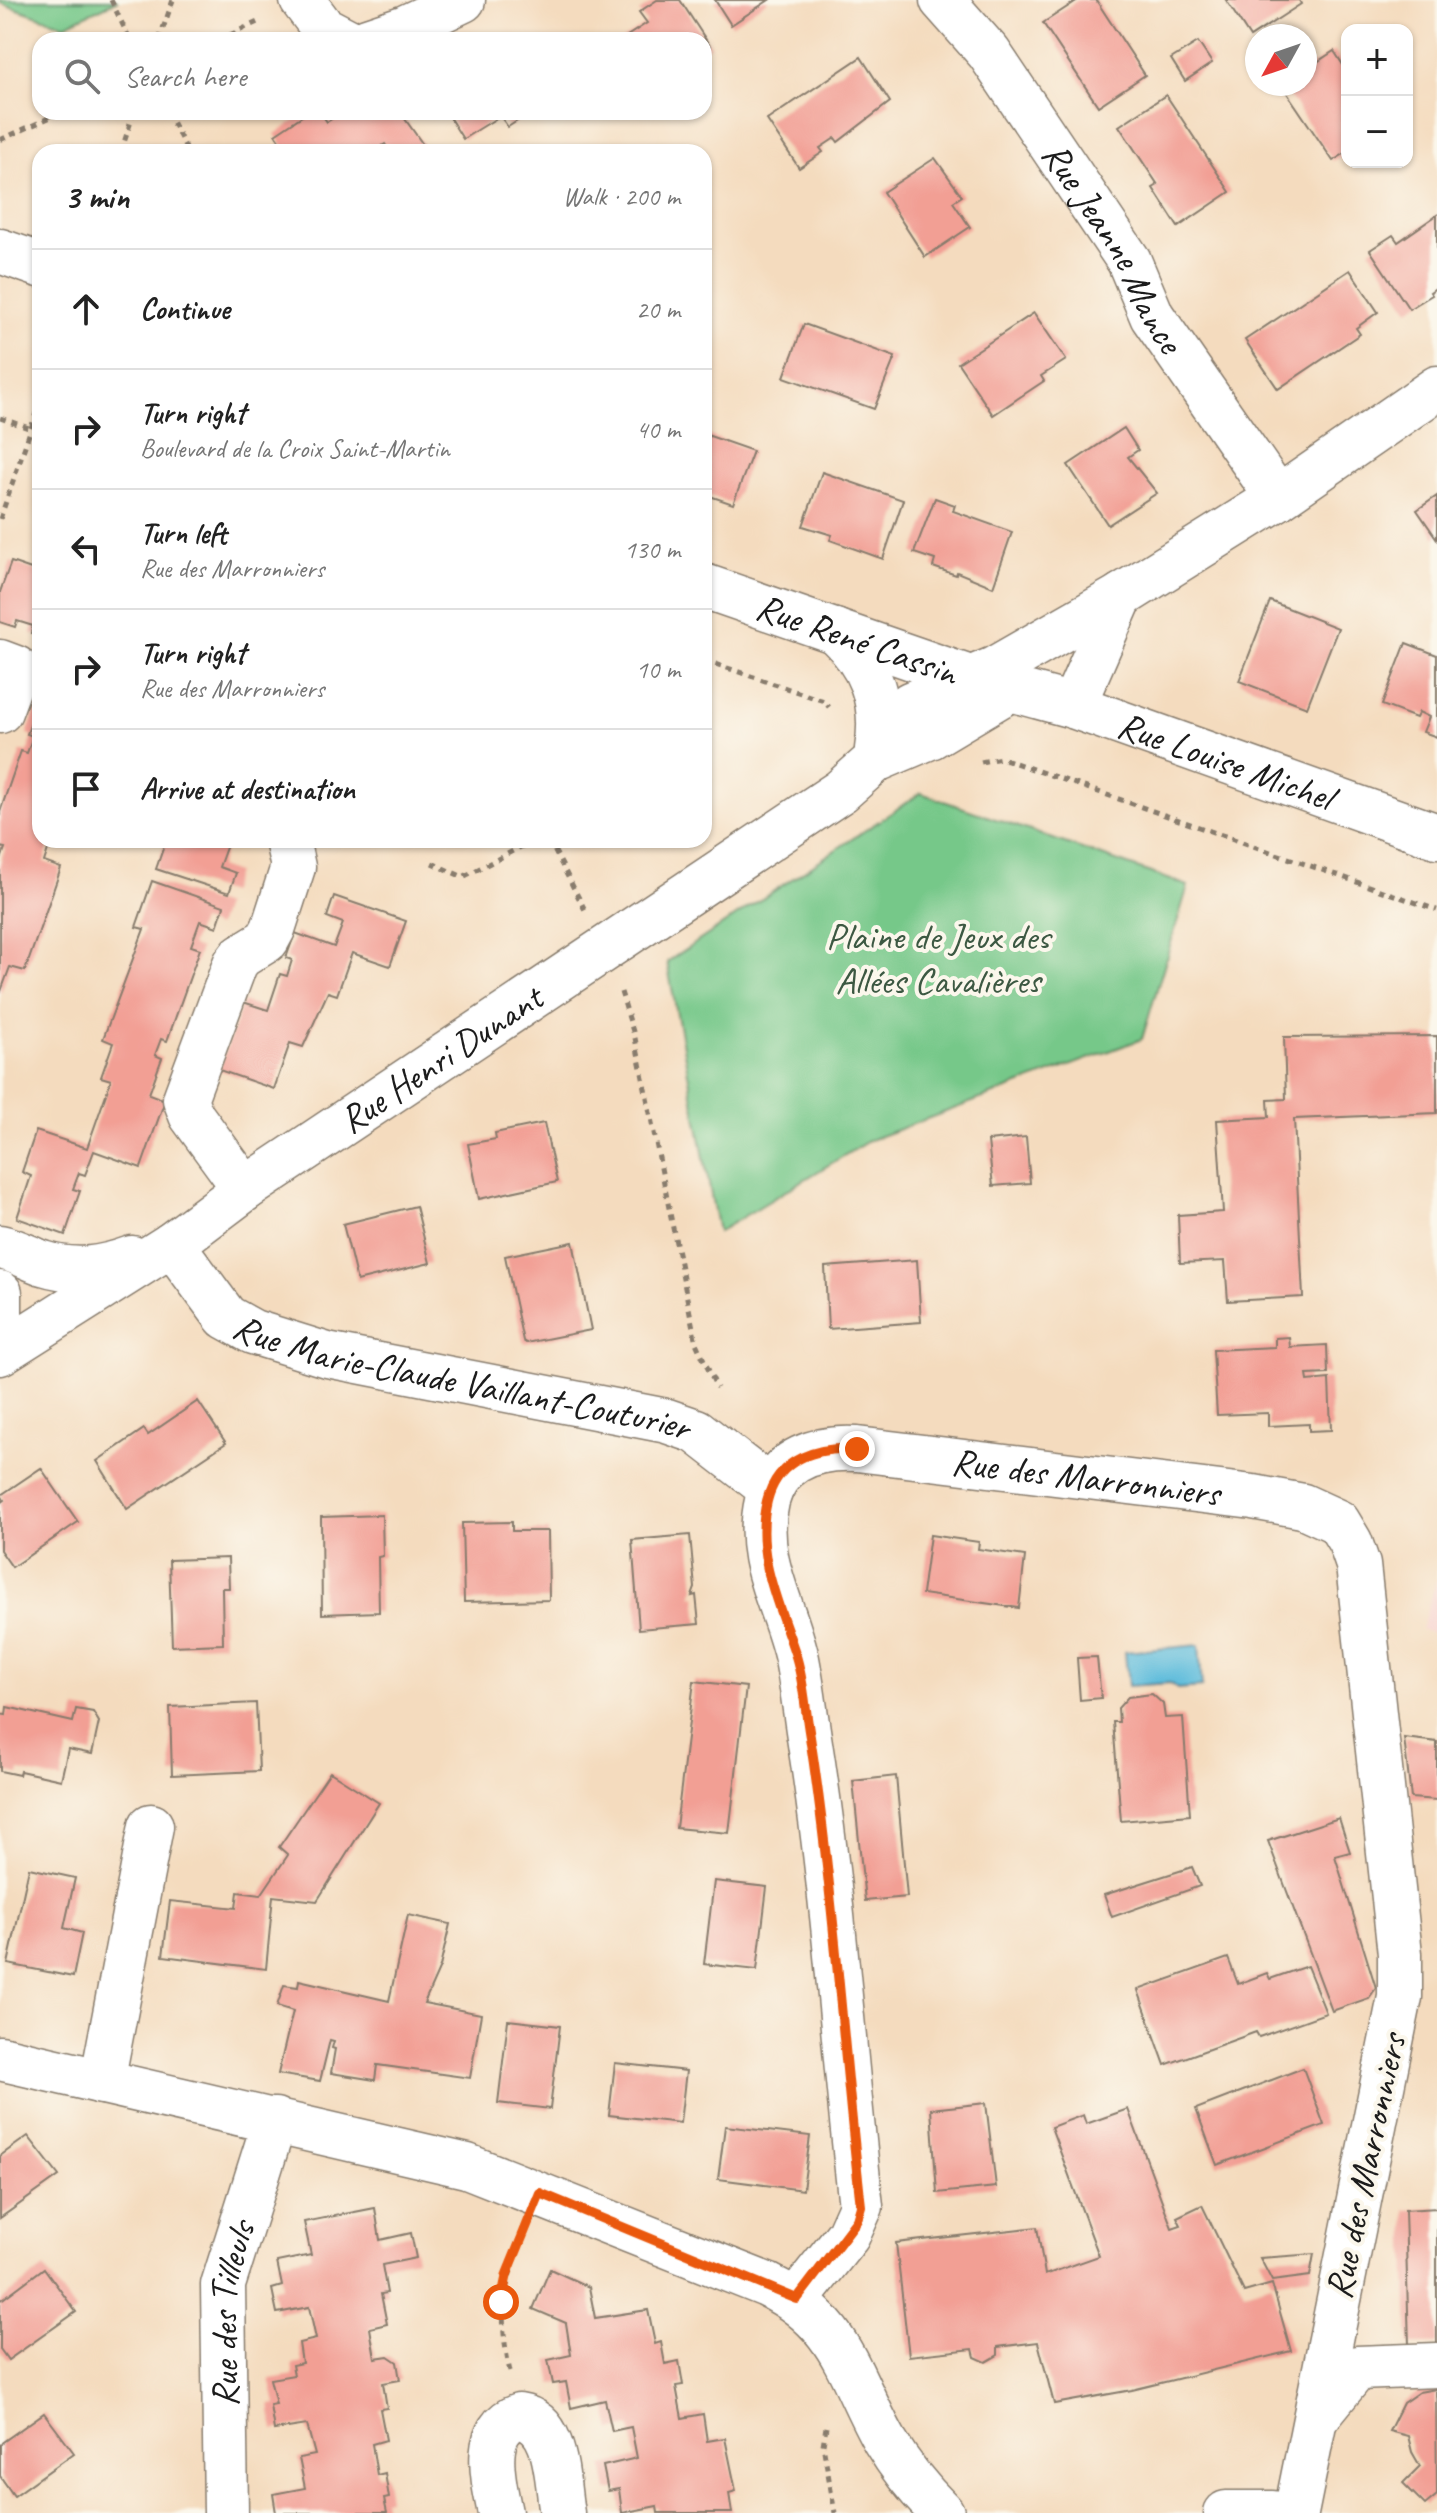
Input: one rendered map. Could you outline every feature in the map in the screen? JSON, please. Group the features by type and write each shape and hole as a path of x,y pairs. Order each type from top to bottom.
{"street":[{"path":"302,0 323,28 331,32"},
{"path":"386,32 463,0"},
{"name":"Rue Jeanne Mance","path":"942,0 989,53 1129,261 1152,316 1278,498"},
{"path":"0,251 32,262"},
{"name":"Rue Henri Dunant","path":"0,1353 172,1244 245,1189 841,791 878,746 901,709 1018,656 1121,596 1278,498 1437,388"},
{"name":"Rue René Cassin","path":"712,589 970,678 1012,688"},
{"path":"1073,706 1121,596"},
{"path":"835,631 866,664 880,716 878,746"},
{"path":"0,711 19,668"},
{"name":"Rue Henri Dunant","path":"878,746 930,737 1012,688"},
{"name":"Rue Louise Michel","path":"1012,688 1073,706 1437,836"},
{"path":"245,1189 191,1115 185,1099 235,964 241,956 267,940 273,929 293,867 289,848"},
{"path":"0,1247 45,1263 79,1270 112,1266 172,1244"},
{"name":"Rue Marie-Claude Vaillant-Couturier","path":"172,1244 226,1317 253,1332 327,1355 667,1421 707,1438 771,1489"},
{"path":"0,1293 0,1325"},
{"name":"Rue des Marronniers","path":"771,1489 792,1462 806,1454 823,1449 857,1449 1253,1497 1303,1506 1338,1522 1350,1542 1358,1565 1397,1923 1400,1997 1296,2513"},
{"path":"771,1489 764,1536 770,1585 796,1656 810,1741 861,2206 848,2235 797,2299"},
{"path":"102,2082 151,1826"},
{"path":"0,2058 467,2166 797,2299 817,2316 841,2352 899,2464 942,2513"},
{"name":"Rue des Tilleuls","path":"226,2513 224,2273 275,2120"},
{"name":"Rue des Marronniers","path":"1313,2422 1357,2368 1437,2365"},
{"path":"500,2513 492,2451 504,2425 519,2416 537,2422 549,2440 562,2513"},
{"path":"1226,2513 1273,2513"}],"path":[{"path":"111,0 126,32"},
{"path":"162,32 173,0"},
{"path":"0,140 44,120"},
{"path":"124,144 131,120"},
{"path":"171,120 184,144"},
{"path":"0,418 31,429"},
{"path":"0,519 32,426"},
{"path":"712,663 824,701 832,712"},
{"path":"974,763 1001,758 1437,910"},
{"path":"432,863 463,877 519,848"},
{"path":"553,848 605,948 635,1038 696,1343 703,1365 719,1391"},
{"path":"519,2416 503,2340 501,2302 507,2274 540,2193"}],"shaded area":[{"path":"1437,1579 1437,1634 1421,1630"}],"green space":[{"path":"0,0 118,0 65,25 0,3"},
{"name":"Plaine de Jeux des Allées Cavalières","path":"921,793 1188,886 1142,1039 870,1140 718,1232 667,962"}],"water":[{"path":"1199,1645 1202,1687 1177,1689 1170,1683 1128,1686 1125,1652"}],"building":[{"path":"657,0 680,0 701,32 633,32 647,23 639,12"},
{"path":"715,0 769,0 731,25"},
{"path":"1078,0 1096,0 1145,75 1098,106 1043,23"},
{"path":"1226,0 1299,0 1301,4 1270,24 1245,24 1245,29"},
{"path":"1198,42 1212,63 1185,81 1171,59"},
{"path":"1334,51 1341,62 1341,156 1333,161 1289,96 1317,96 1317,62"},
{"path":"861,57 890,102 838,142 835,138 820,148 823,152 799,168 767,120"},
{"path":"1166,95 1230,192 1178,227 1153,188 1158,185 1119,126"},
{"path":"296,120 406,120 423,144 282,144 275,134"},
{"path":"451,120 494,120 463,139"},
{"path":"503,120 519,120 508,127"},
{"path":"935,158 962,196 953,202 970,227 925,257 883,192"},
{"path":"1437,215 1437,287 1430,292 1432,295 1409,309 1370,250 1393,235 1398,242"},
{"path":"1350,270 1378,312 1356,328 1360,334 1278,389 1245,340"},
{"path":"1034,313 1066,360 1041,376 1044,381 993,415 958,363"},
{"path":"804,324 895,357 874,409 784,377"},
{"path":"1124,428 1138,450 1128,457 1157,493 1108,525 1068,465"},
{"path":"712,437 753,451 733,504 712,497"},
{"path":"822,472 903,500 883,559 830,540 832,535 803,526"},
{"path":"1437,496 1437,539 1417,510"},
{"path":"935,498 955,505 953,511 1012,532 993,587 957,572 956,575 933,567 935,560 914,553"},
{"path":"11,562 32,569 32,626 17,621 15,627 0,622 0,592"},
{"path":"1270,601 1338,628 1307,707 1239,681"},
{"path":"1406,643 1437,655 1437,737 1423,732 1429,717 1419,712 1416,718 1382,705"},
{"path":"32,739 32,848 48,848 44,862 61,868 25,971 10,967 0,994 0,863 5,848 0,847 0,812 21,751 27,753"},
{"path":"163,848 226,848 219,867 236,873 229,893 156,869"},
{"path":"152,881 224,906 217,927 200,921 191,946 200,949 167,1041 161,1039 155,1055 162,1058 149,1094 165,1100 141,1168 94,1151 85,1175 79,1173 73,1189 80,1191 65,1235 17,1218 31,1176 22,1172 36,1131 87,1148 111,1080 101,1077 113,1043 103,1039 144,929 136,927"},
{"path":"334,896 406,921 390,966 352,953 337,995 328,992 303,1047 290,1043 274,1089 219,1070 243,1002 268,1010 280,974 287,976 292,960 286,958 295,933 334,947 343,923 327,917"},
{"path":"1437,1036 1437,1113 1294,1119 1303,1297 1228,1301 1225,1261 1180,1263 1178,1215 1223,1212 1217,1120 1269,1117 1268,1100 1286,1099 1284,1037"},
{"path":"544,1123 557,1182 479,1199 468,1144 496,1139 495,1133"},
{"path":"1026,1137 1030,1183 993,1186 988,1141"},
{"path":"416,1206 430,1263 357,1281 343,1224"},
{"path":"573,1242 591,1330 526,1343 523,1341 505,1256"},
{"path":"917,1260 921,1322 828,1329 825,1267"},
{"path":"1289,1337 1290,1347 1327,1345 1328,1374 1307,1375 1308,1381 1329,1379 1331,1430 1309,1431 1309,1424 1268,1426 1268,1413 1217,1415 1213,1350 1275,1347 1275,1338"},
{"path":"198,1401 226,1443 127,1509 97,1461 144,1429 148,1435"},
{"path":"41,1468 78,1522 12,1567 0,1550 0,1503 4,1500 1,1495"},
{"path":"382,1515 383,1556 378,1557 379,1612 322,1614 321,1517"},
{"path":"512,1522 512,1531 548,1531 549,1600 464,1602 462,1523"},
{"path":"690,1535 695,1588 692,1596 696,1595 699,1624 639,1629 632,1540"},
{"path":"930,1535 979,1542 978,1549 1025,1556 1019,1608 922,1594"},
{"path":"228,1558 229,1588 222,1588 223,1644 172,1646 169,1560"},
{"path":"1097,1657 1101,1698 1080,1700 1077,1658"},
{"path":"694,1681 746,1687 729,1833 676,1828"},
{"path":"1152,1694 1163,1704 1165,1718 1183,1717 1190,1815 1121,1821 1113,1722 1119,1722 1118,1708 1128,1697"},
{"path":"256,1703 259,1771 172,1775 170,1707"},
{"path":"7,1707 73,1722 76,1709 93,1712 99,1722 92,1754 68,1749 61,1780 20,1771 19,1775 0,1771 0,1714 6,1715"},
{"path":"1404,1738 1437,1742 1437,1800 1411,1798"},
{"path":"330,1772 379,1803 317,1901 273,1896 266,1969 163,1956 170,1901 236,1908 238,1892 261,1895 288,1855 279,1847"},
{"path":"896,1776 907,1897 865,1901 853,1781"},
{"path":"1339,1818 1350,1852 1335,1856 1376,1988 1369,1998 1332,2011 1268,1841"},
{"path":"1192,1867 1200,1886 1112,1917 1104,1895"},
{"path":"29,1868 75,1878 64,1928 82,1933 73,1977 8,1964"},
{"path":"714,1881 767,1887 757,1970 704,1964"},
{"path":"408,1915 450,1924 440,1967 424,2003 481,2014 470,2078 377,2065 375,2080 331,2073 335,2049 332,2048 334,2041 330,2040 320,2081 278,2074 293,2011 277,2006 284,1985 298,1987 299,1980 389,2001"},
{"path":"1228,1958 1238,1984 1267,1973 1270,1979 1307,1966 1326,2013 1259,2037 1256,2032 1165,2065 1138,1990"},
{"path":"508,2020 560,2026 550,2109 498,2103"},
{"path":"615,2063 686,2071 680,2123 609,2115"},
{"path":"1303,2068 1324,2125 1217,2165 1196,2109"},
{"path":"986,2103 996,2187 937,2193 931,2109"},
{"path":"1128,2109 1172,2228 1181,2225 1177,2217 1202,2205 1244,2292 1272,2284 1291,2351 1132,2390 1054,2404 1038,2342 998,2347 998,2355 986,2362 975,2357 973,2349 909,2356 896,2243 1037,2227 1045,2275 1099,2256 1051,2127 1083,2115 1086,2124"},
{"path":"725,2126 810,2136 803,2190 718,2179"},
{"path":"28,2136 59,2176 0,2218 0,2156"},
{"path":"375,2208 380,2240 411,2233 416,2258 382,2265 387,2293 381,2294 387,2324 370,2328 375,2358 388,2356 397,2362 400,2380 383,2383 387,2408 380,2409 386,2440 372,2444 377,2475 385,2473 389,2498 384,2499 387,2513 276,2513 273,2494 305,2488 299,2458 315,2455 307,2425 274,2430 270,2405 276,2404 270,2379 294,2375 292,2365 302,2363 299,2343 316,2339 309,2307 277,2313 272,2289 282,2286 277,2262 311,2255 304,2222"},
{"path":"1437,2208 1437,2345 1409,2345 1405,2210"},
{"path":"1314,2254 1310,2276 1272,2281 1260,2258"},
{"path":"44,2268 76,2312 8,2360 0,2349 0,2301"},
{"path":"550,2269 589,2287 595,2318 648,2310 655,2344 661,2342 665,2364 679,2361 683,2385 676,2386 682,2418 703,2414 707,2441 725,2438 736,2491 729,2493 732,2513 658,2513 657,2506 622,2513 619,2489 608,2491 603,2466 637,2458 631,2427 612,2431 605,2400 571,2408 566,2382 553,2384 548,2360 571,2355 566,2323 533,2309"},
{"path":"1436,2389 1437,2495 1425,2505 1403,2483 1420,2466 1408,2436 1389,2431 1403,2403 1419,2392"},
{"path":"44,2413 74,2453 14,2496 0,2476 0,2444"}],"route":[{"path":"501,2302 507,2274 540,2193 797,2299 857,2220 861,2206 810,1741 796,1656 770,1585 764,1536 766,1503 771,1489 792,1462 823,1449 857,1449"}]}
